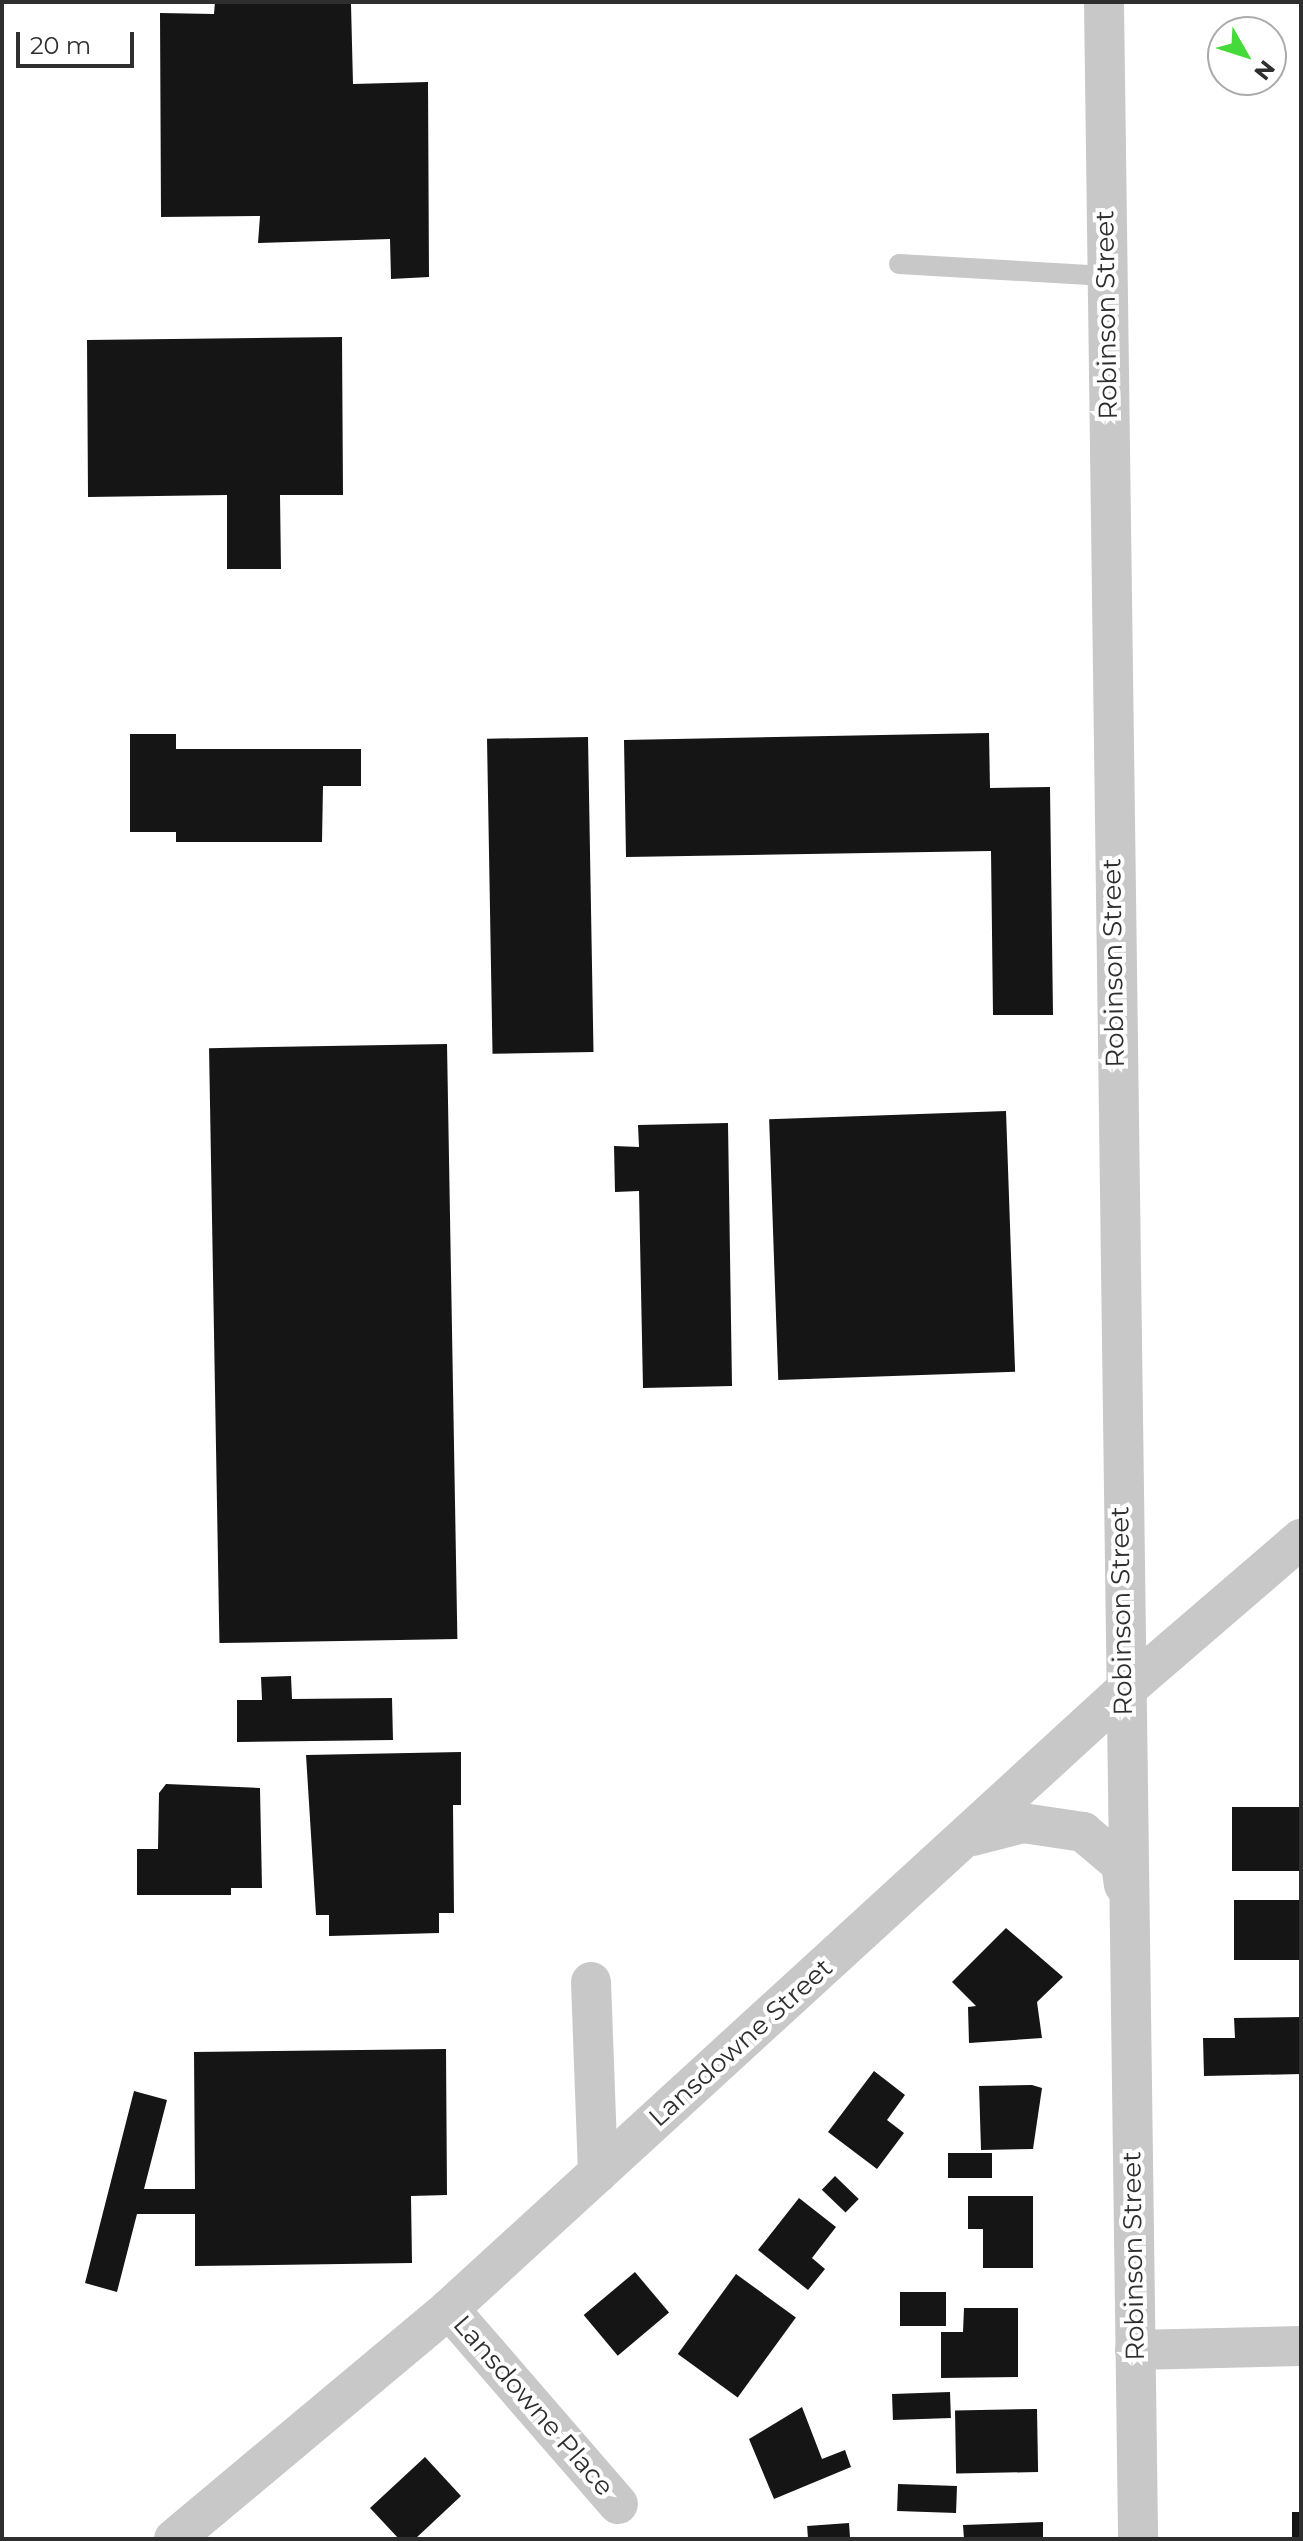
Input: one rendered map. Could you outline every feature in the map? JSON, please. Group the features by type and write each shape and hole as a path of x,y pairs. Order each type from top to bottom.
{"street":[{"name":"Robinson Street","path":"1104,2 1123,1692 1138,2539"},
{"name":"Lansdowne Street","path":"174,2539 449,2309 972,1837 1123,1692 1301,1539"},
{"name":"Robinson Street","path":"972,1837 1053,1824 1104,1844 1121,1864 1128,1924"},
{"path":"591,1982 598,2173"},
{"name":"Lansdowne Place","path":"449,2309 618,2504"},
{"path":"1135,2350 1301,2346"}],"lane":[{"path":"899,264 1106,276"}],"building":[{"path":"215,2 351,4 353,84 428,82 429,277 391,279 390,239 258,243 260,216 161,217 160,13 214,14"},
{"path":"342,337 343,495 280,495 281,569 227,569 227,495 88,497 87,340"},
{"path":"989,733 990,788 1050,787 1053,1015 993,1015 991,851 626,857 624,740"},
{"path":"130,734 176,734 176,749 361,749 361,786 323,786 322,842 176,842 176,832 130,832"},
{"path":"588,737 593,1052 493,1054 487,739"},
{"path":"447,1044 457,1639 219,1643 209,1048"},
{"path":"1006,1111 1015,1372 778,1380 769,1119"},
{"path":"728,1123 732,1386 643,1388 639,1191 615,1192 614,1146 639,1147 638,1125"},
{"path":"291,1676 292,1699 392,1698 393,1740 237,1742 237,1700 262,1700 261,1677"},
{"path":"461,1752 461,1805 453,1805 454,1913 439,1913 439,1933 329,1936 329,1915 316,1915 306,1755"},
{"path":"166,1784 260,1788 262,1888 231,1888 231,1895 137,1895 137,1849 158,1849 159,1793"},
{"path":"1232,1807 1301,1807 1301,1871 1232,1871"},
{"path":"1234,1900 1301,1900 1301,1960 1234,1960"},
{"path":"1006,1928 1063,1977 1037,2002 1042,2038 969,2043 968,2007 976,2006 952,1982"},
{"path":"1301,2017 1301,2074 1204,2076 1203,2038 1235,2038 1234,2018"},
{"path":"446,2049 447,2195 411,2196 412,2263 195,2266 195,2214 137,2214 117,2292 85,2283 134,2091 167,2100 144,2189 195,2189 194,2052"},
{"path":"874,2071 905,2095 887,2120 904,2133 877,2169 828,2132"},
{"path":"1032,2085 1042,2088 1033,2149 981,2150 979,2086"},
{"path":"948,2153 992,2153 992,2178 948,2178"},
{"path":"835,2176 859,2199 846,2213 822,2190"},
{"path":"968,2196 1033,2196 1033,2268 983,2268 983,2229 968,2229"},
{"path":"799,2198 836,2227 812,2258 825,2269 808,2290 758,2250"},
{"path":"635,2272 669,2313 618,2356 584,2315"},
{"path":"736,2274 796,2317 738,2398 678,2354"},
{"path":"900,2292 946,2292 946,2326 900,2326"},
{"path":"964,2308 1018,2308 1018,2377 941,2378 941,2332 963,2332"},
{"path":"950,2392 951,2418 893,2420 892,2394"},
{"path":"802,2407 822,2459 845,2450 851,2467 774,2499 749,2439"},
{"path":"1037,2409 1038,2472 956,2473 955,2410"},
{"path":"425,2457 461,2496 415,2539 399,2539 370,2508"},
{"path":"898,2484 957,2486 956,2513 897,2511"},
{"path":"1292,2512 1301,2512 1301,2539 1292,2539"},
{"path":"1043,2522 1043,2539 964,2539 963,2525"},
{"path":"849,2523 850,2539 808,2539 807,2526"}]}
